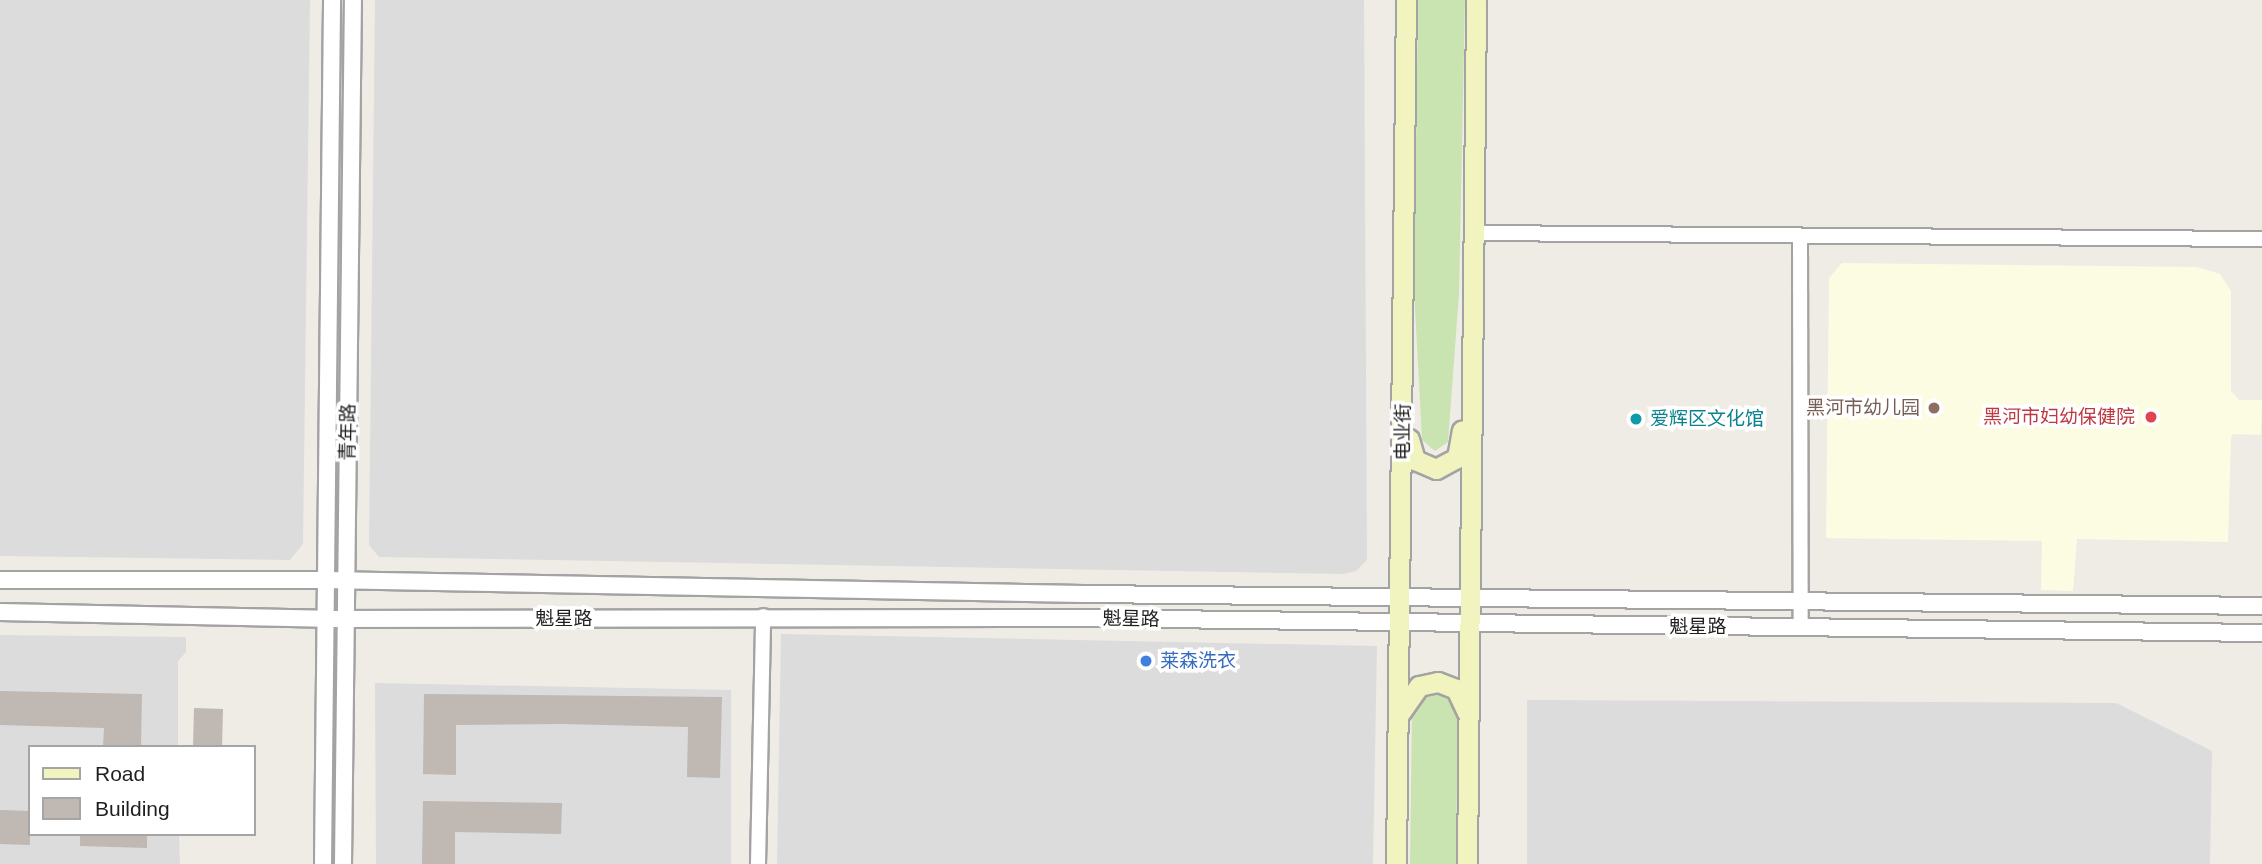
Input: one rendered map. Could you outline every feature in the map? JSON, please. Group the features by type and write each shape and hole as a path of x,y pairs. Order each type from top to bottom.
{"main road":[{"name":"电业街","path":"1396,864 1402,624 1406,0"},
{"path":"1467,864 1476,0"},
{"path":"1403,339 1410,453 1421,465 1436,469 1451,464 1461,450 1463,381 1473,335"},
{"path":"1398,717 1412,692 1438,681 1462,696 1469,724"}],"street":[{"name":"青年路","path":"323,864 332,0"},
{"name":"青年路","path":"343,864 353,0"},
{"path":"1474,233 2262,239"},
{"path":"1800,236 1801,627"},
{"name":"魁星路","path":"0,580 347,580 2262,606"},
{"name":"魁星路","path":"0,612 325,619 763,616 2262,634"},
{"path":"758,864 763,616"}],"shaded area":[{"path":"0,0 310,0 303,544 290,560 0,556"},
{"path":"375,0 1364,0 1367,560 1356,571 1343,574 379,557 369,545"},
{"path":"1842,263 2197,267 2220,274 2231,291 2231,391 2239,400 2262,400 2261,435 2233,434 2231,438 2228,542 2077,539 2073,591 2041,590 2042,541 1826,538 1829,278"},
{"path":"781,634 1377,646 1373,864 777,864"},
{"path":"0,635 186,637 186,652 178,661 178,745 28,745 28,836 179,836 180,864 0,864"},
{"path":"375,683 731,690 731,864 376,864"},
{"path":"1527,700 2116,703 2212,751 2210,864 1527,864"}],"green space":[{"path":"1418,0 1465,0 1459,294 1448,442 1435,451 1422,440 1414,290"},
{"path":"1429,690 1449,694 1458,713 1456,864 1410,864 1412,710"}],"building":[{"path":"0,691 142,694 141,745 103,745 104,728 0,725"},
{"path":"424,694 722,697 720,778 687,777 688,727 562,724 456,725 456,775 423,774"},
{"path":"194,708 223,709 222,745 193,745"},
{"path":"423,801 562,803 561,834 455,832 455,864 422,864"},
{"path":"0,810 28,811 30,845 0,844"},
{"path":"80,836 147,836 147,848 80,846"}],"place":[{"name":"黑河市幼儿园","path":"1934,408"},
{"name":"黑河市妇幼保健院","path":"2151,417"},
{"name":"爱辉区文化馆","path":"1636,419"},
{"name":"莱森洗衣","path":"1146,661"}]}
